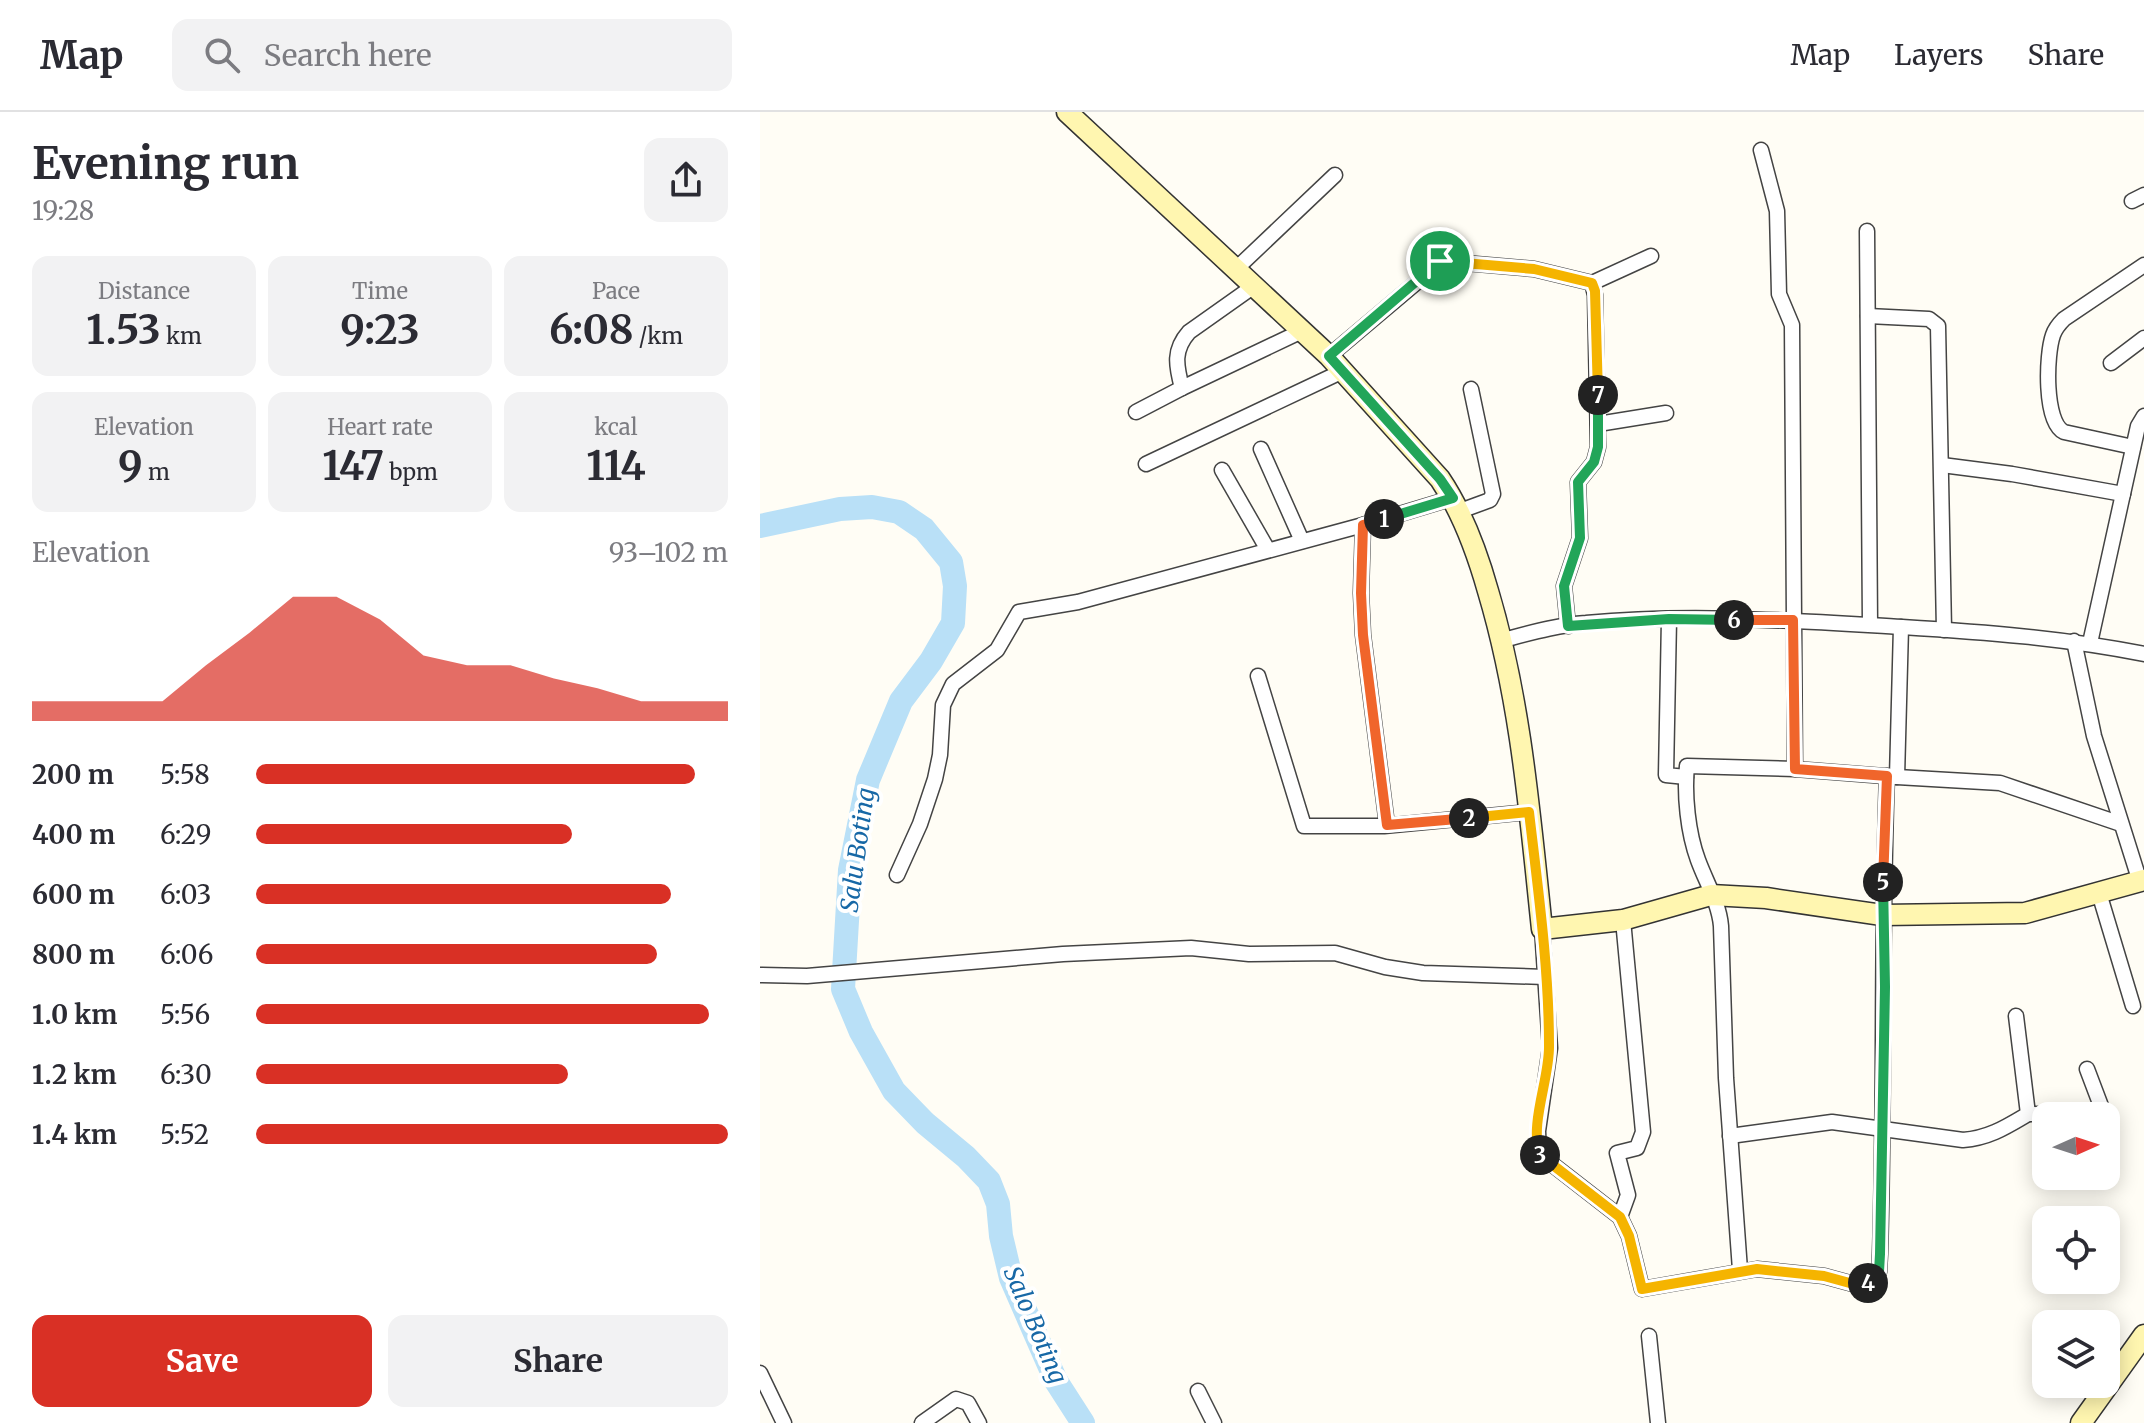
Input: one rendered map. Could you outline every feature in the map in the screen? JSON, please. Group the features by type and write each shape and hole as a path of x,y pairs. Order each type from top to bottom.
{"street":[{"path":"1067,112 1336,364 1440,479 1457,504 1482,570 1503,640 1529,812 1542,929 1550,1048 1538,1131 1539,1154 1620,1217 1629,1236 1642,1289 1740,1270 1769,1269 1824,1276 1857,1285 1867,1284 1879,1272 1885,987 1882,915 1901,627"},
{"path":"1761,150 1777,211 1779,294 1792,325 1795,769"},
{"path":"1236,269 1335,175"},
{"path":"1867,231 1870,624"},
{"path":"1146,464 1336,364 1442,261 1534,269 1592,283 1651,256"},
{"path":"2133,447 2064,432 2056,426 2048,404 2051,342 2064,319 2144,265"},
{"path":"1568,626 1564,586 1580,538 1578,482 1596,457 1598,424 1595,295 1592,283"},
{"path":"1182,388 1176,359 1183,339 1254,286"},
{"path":"1868,316 1929,319 1938,326 1944,630"},
{"path":"1136,412 1302,331"},
{"path":"2111,363 2144,338"},
{"path":"897,875 920,824 935,779 943,705 953,684 997,650 1019,612 1078,602 1363,525 1457,504 1490,500 1493,494 1471,389"},
{"path":"1598,424 1666,413"},
{"path":"1542,929 1623,920 1711,895 1766,898 1882,915 2025,913 2142,881 2121,824 2092,725 2082,642 2139,423 2144,416"},
{"path":"1261,449 1302,541"},
{"path":"1942,465 2123,494"},
{"path":"1222,470 1268,550"},
{"path":"1363,525 1363,635 1387,825"},
{"path":"1669,619 1666,775 1686,777"},
{"path":"1503,640 1568,626 1669,619 1793,620 2082,642 2144,654"},
{"path":"1258,676 1304,826 1387,825 1529,812"},
{"path":"1740,1270 1730,1136 1721,926 1719,910 1696,856 1687,766 1795,769 2000,783 2121,824"},
{"path":"2099,893 2133,1006"},
{"path":"1620,1217 1628,1195 1617,1153 1637,1148 1643,1132 1623,920"},
{"path":"760,975 807,976 1063,954 1191,948 1249,954 1335,953 1385,967 1423,973 1545,977"},
{"path":"2016,1016 2028,1114"},
{"path":"1730,1136 1828,1122 1963,1140 1981,1139 2028,1114 2096,1115 2101,1106 2087,1069"},
{"path":"2081,1423 2144,1335"},
{"path":"1649,1336 1658,1423"},
{"path":"760,1373 784,1423"},
{"path":"1198,1391 1214,1423"},
{"path":"922,1423 956,1399 968,1403 979,1423"}],"waterway":[{"name":"Salu Boting","path":"760,526 840,509 872,507 899,512 924,529 951,562 955,586 953,623 931,661 901,701 868,780 850,870 843,989 861,1032 894,1091 989,1181 998,1204 1001,1236 1011,1278 1056,1381 1083,1423"}],"route":[{"path":"1440,261 1534,269 1594,286 1598,447 1594,462 1578,482 1580,538 1564,586 1568,626 1669,619 1793,620 1795,769 1887,776 1882,915 1885,987 1880,1254 1879,1272 1866,1284 1757,1269 1642,1289 1629,1236 1620,1217 1539,1154 1538,1131 1550,1048 1542,929 1529,812 1387,825 1363,635 1363,525 1453,498 1440,479 1329,356 1440,261"}],"water label":[{"name":"Salo Boting","path":"1035,1325"}]}
